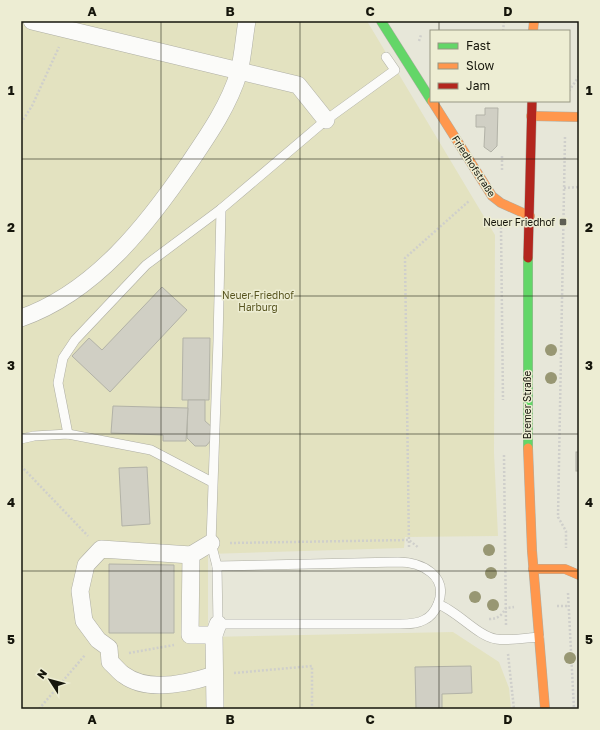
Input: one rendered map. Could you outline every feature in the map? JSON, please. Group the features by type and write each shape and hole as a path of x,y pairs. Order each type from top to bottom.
{"main road":[{"name":"Friedhofstraße","path":"381,21 430,98"},
{"path":"522,21 534,21"},
{"name":"Friedhofstraße","path":"432,102 486,186 497,200 530,216"},
{"name":"Bremer Straße","path":"532,102 527,385 528,456 533,569 545,709"},
{"path":"532,116 579,117"},
{"path":"533,569 565,568 579,575"}],"street":[{"path":"32,21 66,31 298,85 326,120"},
{"path":"21,318 39,312 75,291 125,247 169,193 216,124 238,72 247,21"},
{"path":"211,544 191,555 101,549 86,565 80,591 84,621 104,644 110,662 125,676 149,685 186,684 214,674"},
{"path":"191,555 190,635 216,629 214,674 215,709"}],"lane":[{"path":"68,434 58,383 63,358 71,346 146,266 221,209 326,120 394,70 386,57"},
{"path":"217,566 410,562 420,565 434,576 441,590 438,604 429,618 417,623 216,629 217,566 211,544 221,209"},
{"path":"21,439 34,436 68,434 151,450 212,482"},
{"path":"438,604 453,610 491,638 506,639 539,637"}],"path":[{"path":"21,123 32,106 66,31"},
{"path":"419,41 421,34"},
{"path":"570,90 579,76"},
{"path":"564,156 558,517 566,531 565,568 574,709"},
{"path":"410,562 405,258 486,186"},
{"path":"564,188 579,187"},
{"path":"21,466 101,549"},
{"path":"231,543 409,540"},
{"path":"39,709 104,644 130,653 172,646 190,635"},
{"path":"506,639 514,709"},
{"path":"214,674 312,666 312,709"}],"green space":[{"name":"Neuer Friedhof Harburg","path":"21,21 367,21 495,235 494,453 498,536 405,537 404,548 208,554 208,637 453,632 499,662 509,688 511,709 21,709"}],"building":[{"path":"485,108 498,108 497,146 491,152 484,147 485,127 476,127 476,115 485,115"},
{"path":"162,287 187,310 110,392 72,356 89,338 102,350"},
{"path":"183,338 210,338 209,400 182,400"},
{"path":"188,400 205,400 205,421 213,428 213,438 206,446 195,446 187,438"},
{"path":"113,406 188,408 186,441 163,441 163,435 111,433"},
{"path":"576,452 579,452 579,471 576,471"},
{"path":"147,467 150,524 122,526 119,468"},
{"path":"109,564 174,565 174,633 109,633"},
{"path":"471,666 472,693 442,694 442,709 416,709 415,667"}],"traffic: fast":[{"path":"381,21 430,98"},
{"path":"528,258 528,448"}],"traffic: slow":[{"path":"533,30 534,21"},
{"path":"433,102 492,196 501,203 530,216"},
{"path":"531,116 579,117"},
{"path":"528,448 532,551 545,709"},
{"path":"533,569 565,569 579,575"}],"traffic: jam":[{"path":"528,258 532,102"}],"place":[{"name":"Neuer Friedhof","path":"563,222"}]}
